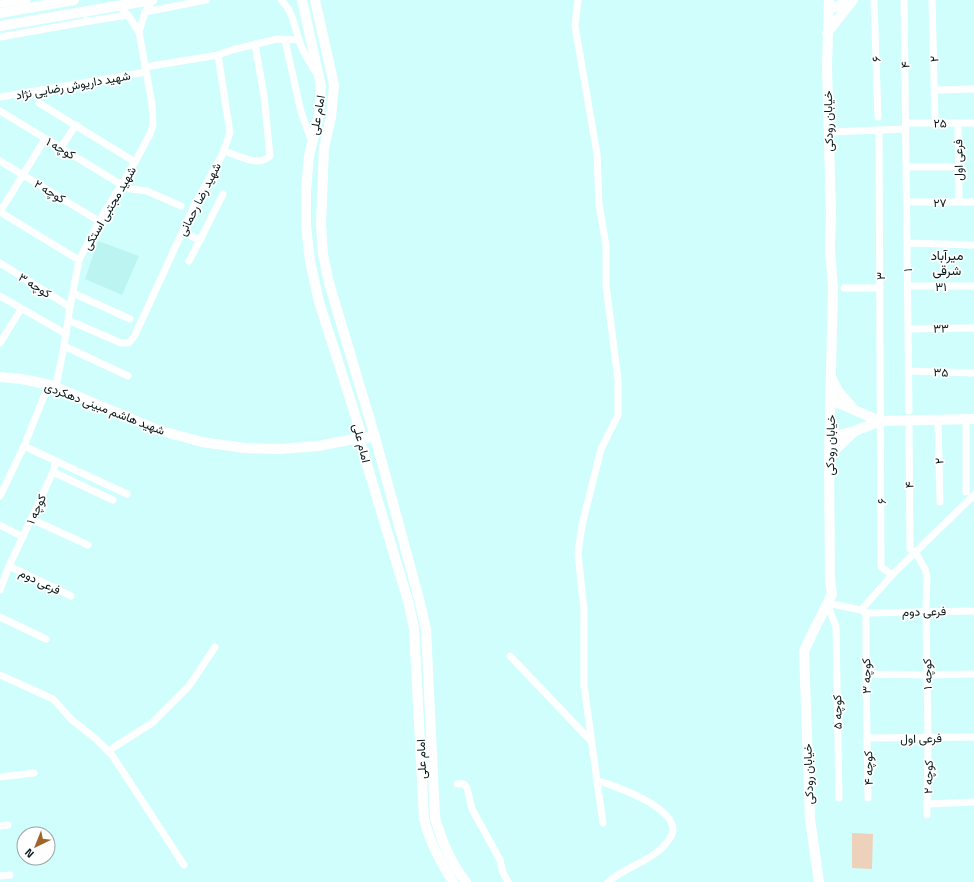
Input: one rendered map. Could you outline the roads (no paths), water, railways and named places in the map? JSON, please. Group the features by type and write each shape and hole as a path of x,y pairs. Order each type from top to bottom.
{"main road":[{"path":"0,13 42,0"},
{"path":"28,4 74,0"},
{"path":"0,26 153,0"},
{"name":"امام علی","path":"302,0 321,86 319,115 312,142 306,190 306,226 310,261 319,302 360,430 359,438 408,601 414,628 424,819 429,840 453,882"},
{"name":"امام علی","path":"315,0 334,85 331,117 324,148 321,224 323,254 329,283 376,437 425,626 428,660 435,817 440,836 448,853 466,882"},
{"path":"828,5 853,0"},
{"path":"827,33 853,0"},
{"name":"خیابان رودکی","path":"819,882 810,820 804,651 832,594 830,579 829,456 833,288 830,250 827,33 828,5"},
{"path":"321,86 334,85"},
{"name":"شهید هاشم مبینی دهکردی","path":"0,377 53,385 158,430 202,442 245,448 279,449 318,446 359,438 376,437"},
{"path":"831,378 844,399 855,410"},
{"path":"831,400 880,421"},
{"path":"830,436 855,431 880,421 909,416 938,420 970,420"},
{"path":"829,456 855,431"},
{"path":"414,628 425,626"}],"street":[{"path":"139,32 145,12 153,0"},
{"path":"145,12 206,0"},
{"path":"281,0 292,14 299,40 305,54 318,74"},
{"path":"578,0 575,26 597,154 599,204 606,246 606,285 618,380 618,414 601,449 582,525 578,553 584,611 584,685 603,823"},
{"name":"۶","path":"874,0 878,117"},
{"name":"۴","path":"904,0 906,126"},
{"name":"۲","path":"932,0 935,118"},
{"path":"0,4 28,4"},
{"path":"119,6 128,15 139,32"},
{"path":"68,15 90,21"},
{"path":"0,37 128,15"},
{"name":"شهید مجتبی استکی","path":"0,496 3,481 24,446 53,385 64,346 70,307 80,260 99,221 135,162 150,134 153,125 152,104 139,32"},
{"path":"146,69 218,55 277,39 299,40"},
{"path":"285,40 301,112 312,142"},
{"path":"224,151 258,162 267,159 270,156 264,96 255,44"},
{"name":"شهید رضا رحمانی","path":"68,320 121,343 129,343 135,335 195,204 224,151 230,134 218,55"},
{"name":"شهید داریوش رضایی نژاد","path":"0,97 146,69"},
{"path":"935,90 974,88"},
{"path":"39,103 135,162"},
{"name":"کوچه ۱","path":"0,111 122,185 131,189 147,191 181,206"},
{"name":"فرعی اول","path":"958,123 959,197"},
{"name":"۲۵","path":"829,132 879,130 906,126 974,123"},
{"path":"61,147 76,125"},
{"name":"۱","path":"906,126 909,416"},
{"name":"۳","path":"879,130 880,421"},
{"path":"45,139 0,212 80,260"},
{"name":"کوچه ۲","path":"0,161 99,221"},
{"path":"907,167 958,167"},
{"path":"189,261 223,194"},
{"name":"۲۷","path":"907,202 974,202"},
{"path":"182,232 200,240"},
{"path":"907,243 974,245"},
{"name":"کوچه ۳","path":"0,263 70,307"},
{"name":"۳۱","path":"908,286 974,286"},
{"path":"844,288 880,288"},
{"path":"73,293 130,320"},
{"path":"0,296 66,334"},
{"path":"0,343 21,309"},
{"name":"۳۳","path":"908,329 974,328"},
{"path":"64,346 128,376"},
{"name":"۳۵","path":"908,371 974,373"},
{"name":"۴","path":"909,416 912,551"},
{"name":"۲","path":"938,420 940,502"},
{"path":"966,492 970,420"},
{"name":"۶","path":"880,421 881,567 892,574"},
{"path":"24,446 126,494"},
{"name":"کوچه ۱","path":"0,590 9,566 53,472 56,461"},
{"path":"53,472 113,500"},
{"path":"863,611 912,551 974,495"},
{"path":"31,519 88,545"},
{"path":"0,525 23,537"},
{"path":"912,551 925,569 927,577 926,611"},
{"name":"فرعی دوم","path":"9,566 71,596"},
{"name":"فرعی دوم","path":"827,603 874,612 974,611"},
{"name":"کوچه ۵","path":"827,603 836,626 839,798"},
{"name":"کوچه ۳","path":"863,611 867,738"},
{"name":"کوچه ۱","path":"926,611 928,738"},
{"path":"0,617 46,639"},
{"path":"108,751 152,723 188,686 215,647"},
{"path":"510,656 592,742"},
{"path":"866,674 974,674"},
{"path":"0,675 53,699 72,720 96,739 112,755 184,865"},
{"name":"فرعی اول","path":"867,738 974,737"},
{"name":"کوچه ۴","path":"867,738 868,798"},
{"name":"کوچه ۲","path":"927,816 928,738"},
{"path":"0,777 34,772"},
{"path":"597,781 632,793 648,802 666,814 672,823 673,831 669,840 653,855 608,882"},
{"path":"457,784 464,784 467,788 472,808 500,860 502,873 508,882"},
{"path":"928,804 974,802"},
{"path":"0,826 8,825"},
{"path":"0,876 10,875"}],"district":[{"name":"میرآباد شرقی","path":"947,262"}]}
